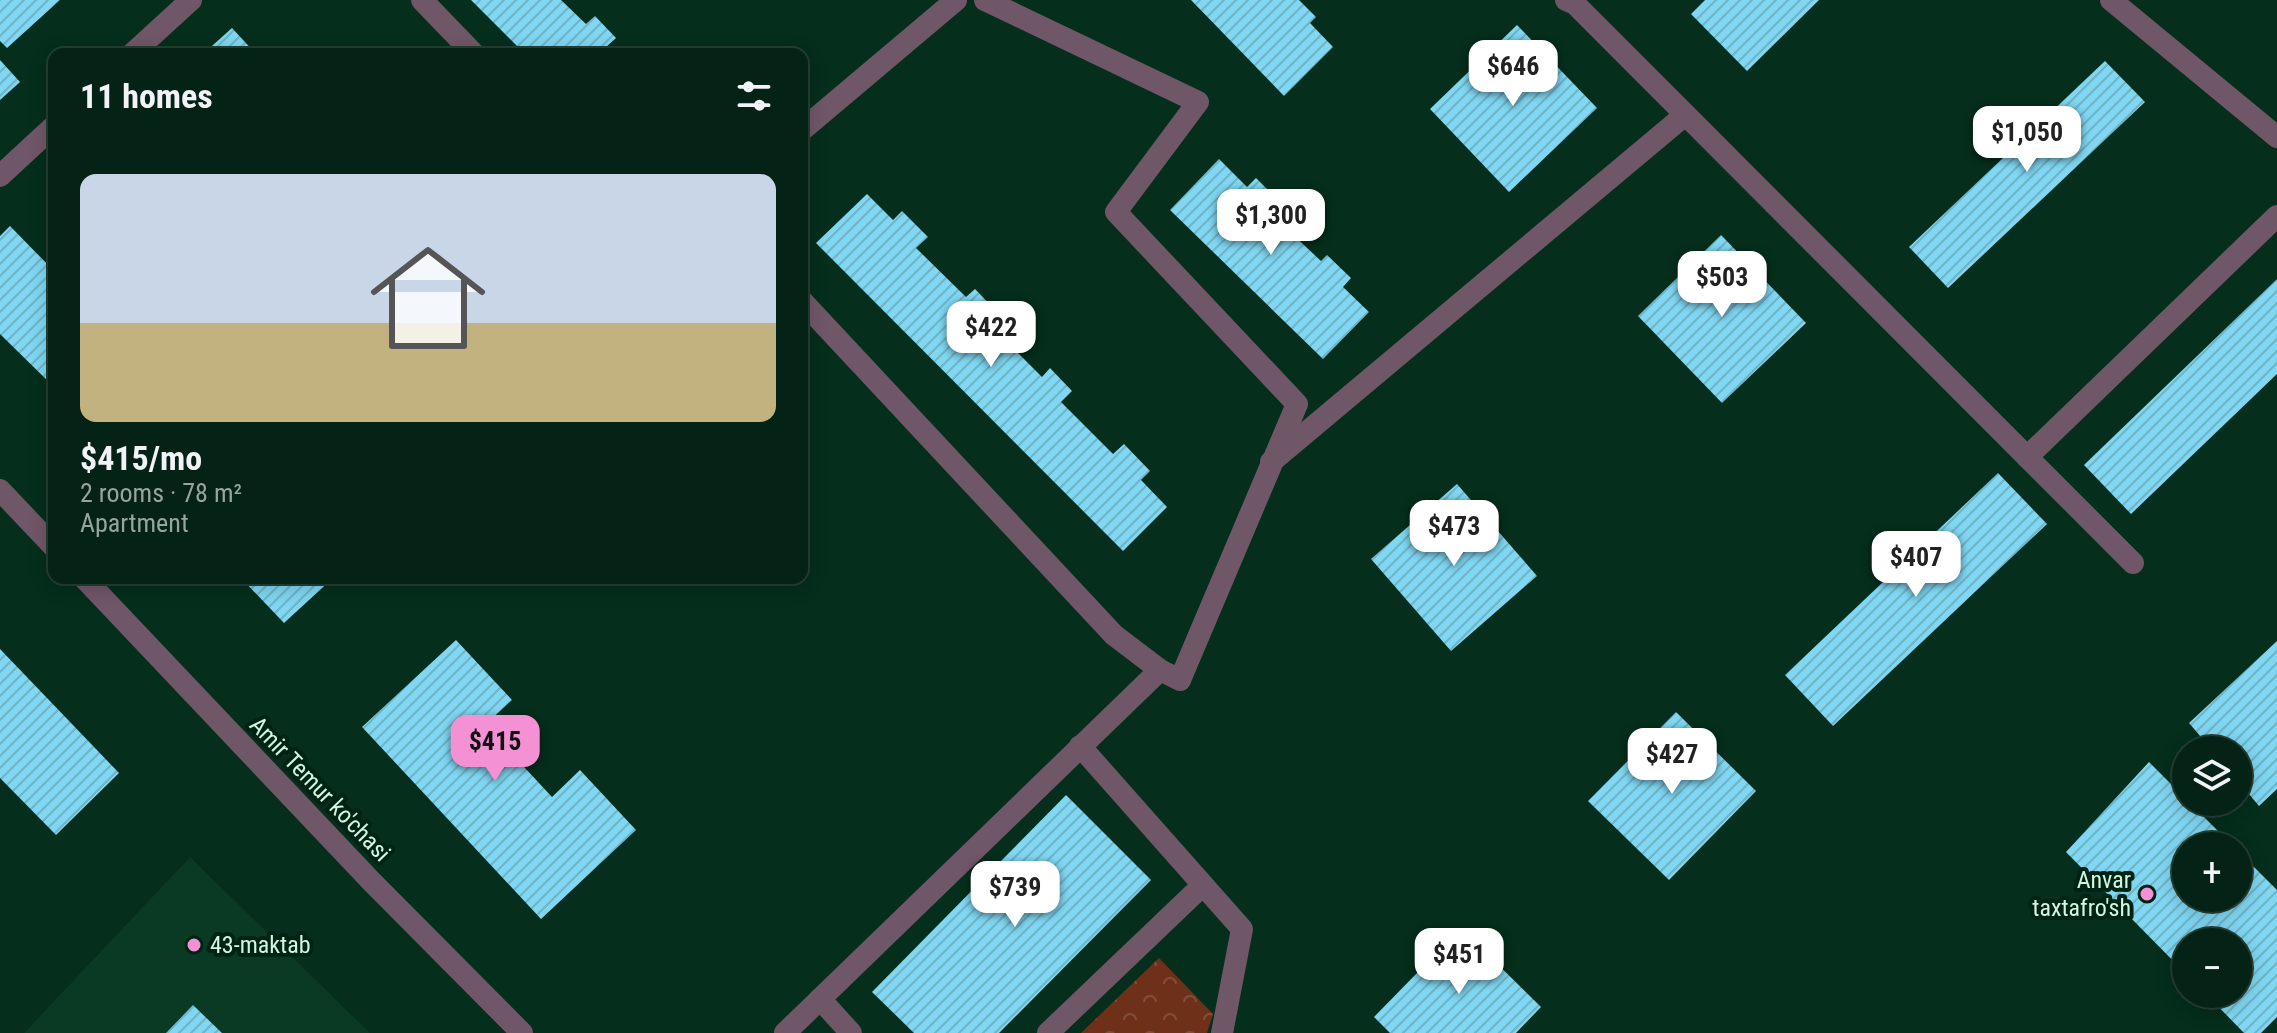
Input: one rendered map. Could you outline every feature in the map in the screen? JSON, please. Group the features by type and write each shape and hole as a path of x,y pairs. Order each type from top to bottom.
{"street":[{"path":"139,48 191,0"},
{"path":"422,0 468,48"},
{"path":"808,125 956,0"},
{"path":"808,307 1114,635 1160,670 1180,680 1297,404 1116,212 1198,102 985,0"},
{"path":"2111,0 2277,137"},
{"path":"1570,2 2133,563"},
{"path":"1271,462 1685,115"},
{"path":"0,176 48,132"},
{"path":"2027,457 2277,216"},
{"path":"0,490 48,541"},
{"name":"Amir Temur ko'chasi","path":"90,584 372,882 522,1033"},
{"path":"785,1033 1160,670"},
{"path":"1080,746 1242,929 1222,1033"},
{"path":"1048,1033 1203,885"},
{"path":"820,999 851,1033"}],"shaded area":[{"name":"43-maktab","path":"190,857 370,1033 24,1033"}],"green space":[{"path":"1159,958 1213,1014 1207,1033 1081,1033"}],"building":[{"path":"0,0 60,0 7,48 0,41"},
{"path":"471,0 561,0 586,24 595,16 616,38 605,48 519,48"},
{"path":"1191,0 1299,0 1316,17 1310,23 1333,47 1284,96"},
{"path":"1705,0 1819,0 1747,71 1691,14"},
{"path":"1517,25 1597,108 1509,192 1430,109"},
{"path":"232,28 250,48 210,48"},
{"path":"0,60 20,82 0,100"},
{"path":"2105,61 2145,102 1948,288 1909,247"},
{"path":"1219,159 1247,187 1256,178 1280,202 1270,213 1321,261 1327,255 1351,278 1343,287 1369,312 1323,359 1170,210"},
{"path":"867,194 893,220 902,211 928,237 916,248 966,297 975,289 999,314 989,324 1042,377 1050,368 1072,391 1061,402 1113,454 1124,444 1150,471 1141,480 1167,507 1123,551 816,243"},
{"path":"10,226 48,265 48,381 0,334 0,236"},
{"path":"1721,235 1806,323 1722,403 1638,316"},
{"path":"2277,279 2277,374 2131,514 2084,465"},
{"path":"1998,473 2047,524 1833,726 1785,675"},
{"path":"1457,484 1537,576 1451,651 1371,559"},
{"path":"247,584 326,584 284,623"},
{"path":"456,640 512,700 485,725 552,797 580,770 636,830 541,919 362,727"},
{"path":"2277,641 2277,789 2259,806 2252,798 2252,736 2200,736 2189,723"},
{"path":"0,649 119,773 56,835 0,778"},
{"path":"1676,712 1756,791 1669,880 1588,801"},
{"name":"Anvar taxtafro'sh","path":"2149,762 2172,785 2172,816 2203,816 2219,832 2172,832 2172,912 2252,912 2252,865 2277,890 2277,1017 2261,1033 2244,1033 2220,1008 2252,1008 2252,928 2172,928 2172,960 2066,852"},
{"path":"1066,795 1151,880 999,1033 914,1033 872,992"},
{"path":"1461,928 1541,1007 1516,1033 1390,1033 1374,1017"},
{"path":"193,1005 222,1033 166,1033"}],"place":[{"name":"Anvar taxtafro'sh","path":"2147,894"},
{"name":"43-maktab","path":"194,945"}]}
